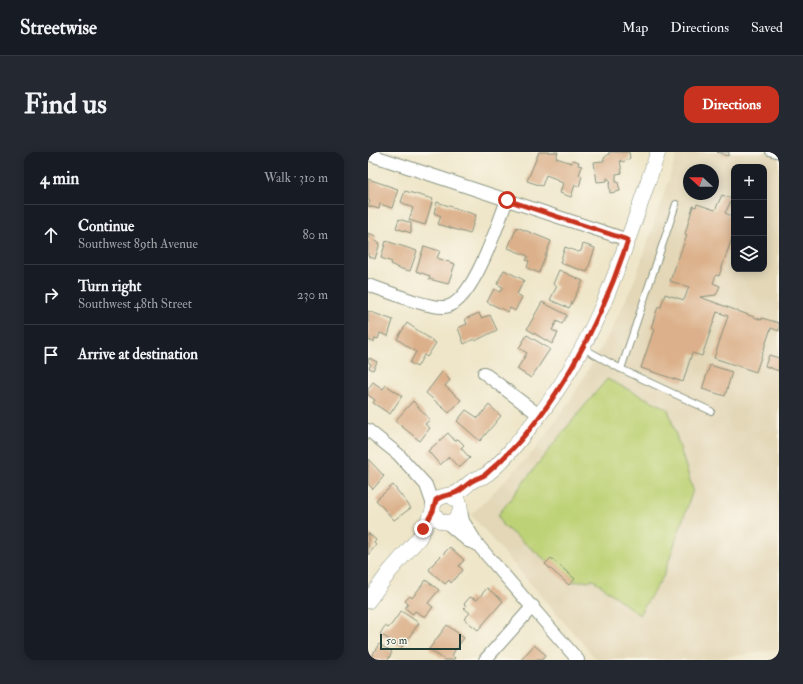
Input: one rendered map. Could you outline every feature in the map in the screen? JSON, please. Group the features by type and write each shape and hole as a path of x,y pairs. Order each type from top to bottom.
{"street":[{"path":"419,538 426,536 445,523 453,522 458,517 461,509 479,487 484,476 511,449 539,414 583,348 613,284 658,152"},
{"path":"368,154 628,240"},
{"path":"368,285 436,307 450,307 455,304 462,298 475,277 507,200"},
{"path":"484,373 539,414"},
{"path":"368,430 398,454 426,485 432,487 440,501 438,520 445,523 468,541 478,545"},
{"path":"368,599 419,538 440,501 463,489 473,480 484,476"},
{"path":"440,501 457,499 461,509 463,521 478,545 578,660"},
{"path":"485,660 532,606"}],"lane":[{"path":"769,152 779,155"},
{"path":"620,369 676,204"},
{"path":"583,348 620,369 711,411"}],"shaded area":[{"path":"678,152 779,152 779,649 706,660 597,660 471,515 533,452 569,402 612,329 635,279"}],"green space":[{"path":"607,379 668,409 693,490 664,575 639,615 594,580 573,582 502,525 498,515 562,433"}],"building":[{"path":"539,152 558,152 556,158 572,163 573,160 579,162 578,165 582,166 579,175 582,176 579,187 575,185 571,197 560,193 563,183 546,175 542,186 527,181"},
{"path":"609,152 629,152 630,158 623,162 620,160 622,173 616,174 616,182 618,182 620,191 610,193 610,180 607,178 607,181 597,182 594,162 604,161 604,158 609,154"},
{"path":"717,152 729,152 728,156"},
{"path":"368,179 398,189 392,208 380,204 379,209 368,206 370,201 368,200"},
{"path":"405,191 433,199 425,225 409,220 413,208 401,202"},
{"path":"722,195 731,199 725,213 731,216 731,241 719,276 716,275 713,283 720,286 716,295 700,297 762,320 762,318 779,323 779,331 771,328 756,372 714,358 728,316 717,312 702,356 692,353 683,382 641,368 654,329 651,328 658,307 661,307 665,294 684,300 689,287 670,281 687,235 685,234 693,206 696,207 697,204 715,210"},
{"path":"437,202 476,215 470,234 438,224 441,216 434,213"},
{"path":"399,219 411,223 411,233 396,228"},
{"path":"517,227 551,241 539,273 527,268 529,261 526,260 528,256 508,248"},
{"path":"368,233 376,236 375,241 380,243 375,259 368,256"},
{"path":"386,241 417,251 410,271 398,268 391,264 392,262 381,258"},
{"path":"583,244 595,248 587,272 560,263 565,247 578,252 581,251"},
{"path":"424,246 440,251 437,258 455,264 448,284 429,279 430,276 416,271"},
{"path":"504,270 524,280 517,294 522,297 515,311 510,308 508,312 487,302 494,289 500,292 503,287 497,284"},
{"path":"559,270 583,281 569,308 550,300 557,286 553,284"},
{"path":"542,302 567,315 562,324 557,321 552,330 558,333 552,344 527,329"},
{"path":"368,311 393,320 388,336 380,333 378,339 375,338 374,342 368,340"},
{"path":"479,313 481,318 490,315 497,330 475,341 474,339 464,344 458,328 467,324 465,319"},
{"path":"407,323 436,343 427,357 424,355 417,367 410,363 416,352 397,339"},
{"path":"527,335 550,349 531,378 517,369 527,353 519,348"},
{"path":"769,355 779,358 779,371 765,366"},
{"path":"369,358 377,362 373,370 369,368 371,364 368,362"},
{"path":"710,365 732,372 725,396 702,389"},
{"path":"442,372 450,380 445,386 461,400 449,413 426,393"},
{"path":"373,382 383,389 386,385 402,396 390,414 373,403 375,400 368,395 368,389"},
{"path":"413,401 430,420 425,424 430,428 420,441 395,421"},
{"path":"489,405 501,416 480,441 457,421 466,410 478,418"},
{"path":"448,433 455,441 458,439 464,445 461,448 470,458 459,468 449,457 440,465 428,451"},
{"path":"368,459 384,476 373,489 368,484"},
{"path":"393,485 411,508 394,520 376,500"},
{"path":"368,533 376,540 374,543 376,545 368,555"},
{"path":"450,547 464,560 459,566 463,570 451,583 449,580 445,584 429,570"},
{"path":"551,558 575,579 569,585 545,564"},
{"path":"426,580 439,590 428,603 433,607 425,617 415,611 413,614 405,608 408,604 405,601 410,596 412,598"},
{"path":"487,588 503,601 478,630 464,619 470,613 464,608 466,606 464,604 470,597 477,600"},
{"path":"401,611 419,623 402,647 380,634 385,626 388,628 392,624"},
{"path":"447,625 464,638 452,656 455,658 453,660 445,660 429,649"},
{"path":"379,644 392,652 388,660 369,660"},
{"path":"534,645 546,655 542,660 521,660"}],"route":[{"path":"423,529 433,511 433,505 436,500 444,495 450,495 463,489 473,480 484,476 511,449 554,394 583,348 593,328 613,284 628,240 507,200"}]}
